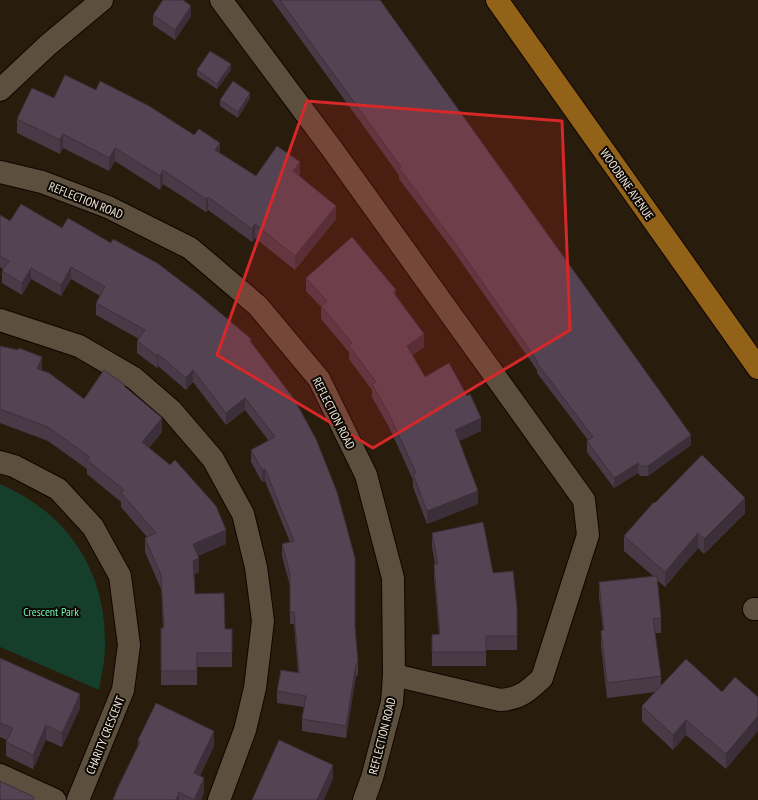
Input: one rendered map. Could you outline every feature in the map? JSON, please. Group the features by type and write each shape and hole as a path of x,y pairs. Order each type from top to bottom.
{"main road":[{"name":"WOODBINE AVENUE","path":"496,0 758,368"}],"street":[{"path":"0,90 48,45 102,0"},
{"path":"221,0 332,149 584,500 588,535 542,678 530,690 514,699 500,700 394,676"},
{"name":"REFLECTION ROAD","path":"0,172 42,182 108,207 190,248 258,306 319,379 366,475 393,578 394,676 392,702 372,778 364,800"},
{"path":"0,320 79,346 134,378 171,410 213,459 243,514 256,567 263,621 255,688 245,730 219,800"},
{"name":"CHARITY CRESCENT","path":"0,462 14,466 58,489 93,527 120,576 129,645 123,690 78,800"},
{"path":"0,775 55,800"}],"highlighted area":[{"path":"307,101 562,121 570,330 373,448 217,355"}],"green space":[{"name":"Crescent Park","path":"0,484 24,497 46,512 64,529 79,549 91,571 99,595 104,620 105,653 99,690 0,647"}],"building":[{"path":"163,0 183,0 191,6 175,30 153,15"},
{"path":"280,0 380,0 691,435 648,466 640,466 638,463 614,478 587,441 593,437 537,363 538,362 455,243 399,168 401,167"},
{"path":"210,51 231,64 217,84 197,70"},
{"path":"65,75 96,90 100,81 149,106 194,135 199,129 220,143 215,150 256,176 277,146 300,162 293,171 336,206 295,256 255,224 252,229 208,197 206,199 163,170 160,176 115,148 109,158 63,134 60,140 17,119 32,88 54,98"},
{"path":"233,81 250,93 238,112 220,100"},
{"path":"21,204 62,228 68,218 111,243 113,239 157,263 198,294 251,339 250,341 294,399 316,439 337,492 355,558 355,627 358,663 356,664 346,726 302,719 306,696 277,691 281,670 299,673 294,612 290,612 290,574 282,544 294,541 265,469 262,470 251,450 275,437 245,398 226,413 193,370 186,378 158,354 157,356 137,341 145,330 96,303 105,287 71,267 61,285 31,268 22,283 2,271 9,261 0,256 0,215 10,221"},
{"path":"352,237 396,290 393,292 424,334 407,346 425,377 449,363 467,396 470,394 481,418 455,430 478,491 427,511 413,474 416,473 389,414 372,384 376,382 349,346 352,343 321,306 327,301 306,278"},
{"path":"0,346 18,350 19,348 42,357 37,369 49,373 84,399 104,370 125,385 124,386 162,418 142,442 170,465 175,460 216,506 226,530 193,544 199,558 193,561 195,594 224,593 225,629 232,629 232,653 197,653 197,671 161,671 161,628 164,628 161,575 145,538 156,533 121,493 124,490 87,460 90,457 48,427 0,409"},
{"path":"702,455 745,498 704,539 698,533 665,572 624,536 654,502 655,503"},
{"path":"483,522 493,573 513,571 517,608 517,636 486,636 486,652 432,652 432,635 440,634 434,564 438,564 432,533"},
{"path":"657,576 661,618 653,619 661,676 607,683 601,631 604,630 599,582"},
{"path":"0,658 80,694 62,733 46,725 33,755 6,742 13,728 0,723"},
{"path":"686,659 722,692 735,677 758,697 758,716 726,754 686,720 673,735 642,706"},
{"path":"156,703 214,731 194,773 204,778 194,800 179,792 176,800 113,800 140,742 138,740"},
{"path":"279,740 333,765 317,800 252,800"},
{"path":"0,781 34,797 33,800 0,800"}]}
